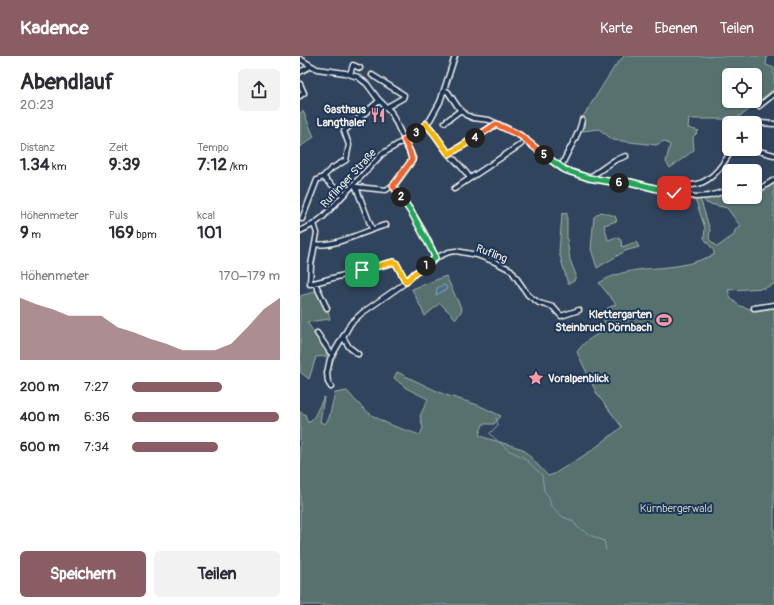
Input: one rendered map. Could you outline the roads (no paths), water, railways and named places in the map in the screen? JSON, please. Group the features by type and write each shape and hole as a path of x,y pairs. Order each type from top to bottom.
{"street":[{"name":"Ruflinger Straße","path":"300,231 314,224 324,216 343,195 355,186 382,154 418,132 426,124 438,107 455,56"},
{"path":"300,59 321,70 350,74 358,77 367,84 379,101 387,107 393,115 410,152 412,160 393,186 384,191 355,186"},
{"path":"350,74 353,65 360,68"},
{"path":"300,72 311,66"},
{"path":"372,75 404,96 387,107"},
{"path":"300,84 304,93 300,96"},
{"path":"444,90 448,92 461,110 469,117 489,120 517,133 561,168 589,178 615,183 630,182 696,197 709,196 722,192"},
{"path":"762,104 774,94"},
{"path":"302,219 317,180 346,160 349,145 344,131 379,101"},
{"path":"445,122 461,110"},
{"path":"561,168 567,153 580,130 582,120"},
{"path":"762,123 774,124"},
{"path":"426,124 449,154 462,166 470,178"},
{"path":"449,154 496,124"},
{"path":"454,189 520,145 526,139"},
{"path":"762,152 774,155"},
{"path":"589,178 614,160 626,156"},
{"path":"661,190 675,185 697,184 709,178 722,166 728,156"},
{"path":"323,177 343,195"},
{"path":"762,188 774,180"},
{"path":"355,186 372,229"},
{"path":"331,387 328,382 327,373 330,360 348,327 354,320 406,282 435,258 419,224 393,186"},
{"path":"314,224 317,233 309,281 310,284 394,262 396,263 406,282"},
{"path":"315,244 331,244 386,225"},
{"name":"Rufling","path":"435,258 449,252 456,251 477,255 508,268 528,295 539,302 553,307 561,316 579,310"},
{"path":"316,283 327,308"},
{"path":"754,308 774,305"},
{"path":"317,333 333,354"},
{"path":"343,337 349,346 358,354"}],"water":[{"path":"444,285 447,289 436,295 437,288"}],"waterway":[{"path":"496,418 498,425 490,433 491,435 508,450 523,457 542,475 544,491 549,497 551,506 563,517 573,521 577,527 604,541 606,550"}],"place":[{"name":"Gasthaus Langthaler","path":"378,115"},
{"name":"Klettergarten Steinbruch Dörnbach","path":"664,320"},
{"name":"Voralpenblick","path":"536,378"}],"park label":[{"name":"Kürnbergerwald","path":"676,508"}]}
